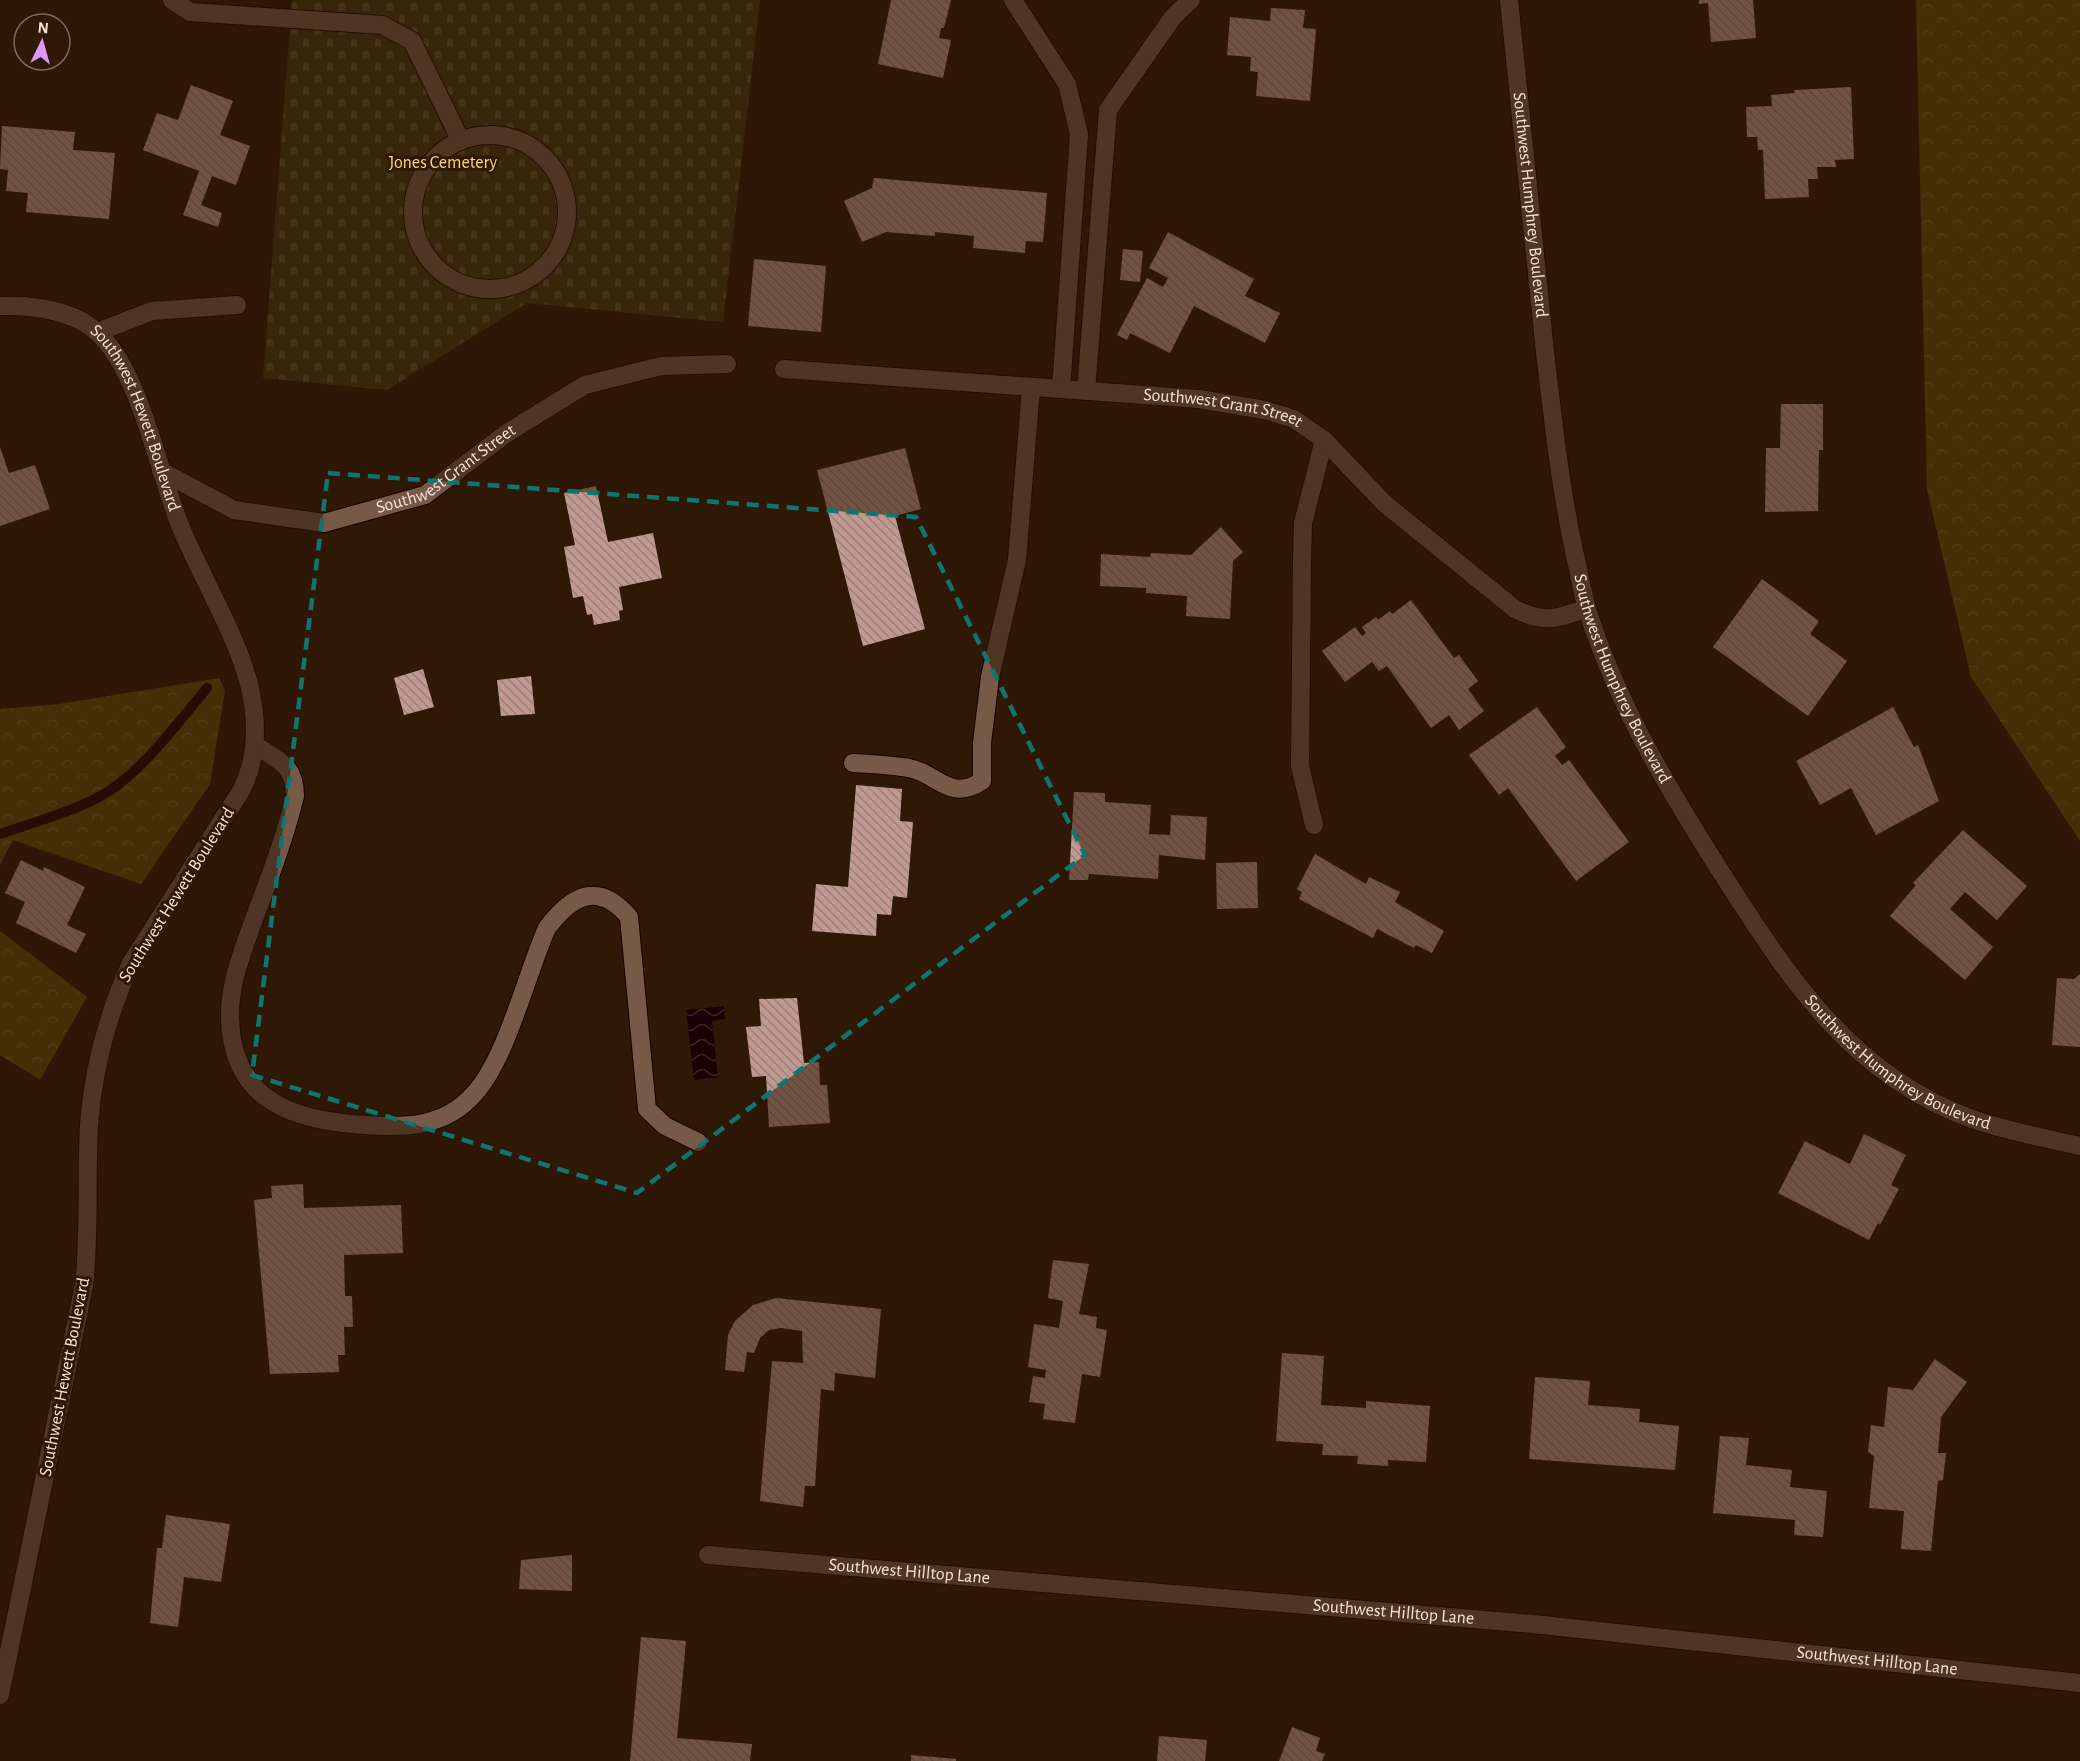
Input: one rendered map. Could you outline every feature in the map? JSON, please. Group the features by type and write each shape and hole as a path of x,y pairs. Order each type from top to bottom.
{"street":[{"path":"172,0 190,12 382,25 412,41 461,141"},
{"path":"1012,0 1067,84 1079,134 1061,389"},
{"path":"1086,391 1108,110 1173,17 1191,0"},
{"name":"Southwest Humphrey Boulevard","path":"1509,0 1559,480 1587,608 1607,666 1659,769 1776,957 1810,1003 1864,1056 1928,1099 1972,1119 2080,1146"},
{"path":"480,136 501,136 520,141 537,152 551,166 561,184 566,203 566,222 561,242 551,260 536,274 519,284 500,289 479,289 460,283 443,273 429,259 418,242 414,222 414,202 419,183 429,165 443,151 461,141 480,136"},
{"path":"98,332 152,311 237,305"},
{"name":"Southwest Hewett Boulevard","path":"0,306 43,308 69,317 98,332 118,355 180,524 243,664 249,686 255,745 253,762 241,791 131,963 118,992 101,1045 89,1125 88,1255 84,1286 0,1695"},
{"name":"Southwest Grant Street","path":"161,471 234,510 324,523 425,495 507,433 585,386 662,366 727,364"},
{"name":"Southwest Grant Street","path":"784,369 1199,399 1265,410 1294,419 1324,440 1385,504 1515,609 1535,619 1556,619 1587,608"},
{"path":"853,763 909,768 959,790 973,787 982,781 982,743 990,676 1017,560 1031,388"},
{"path":"1314,825 1300,766 1303,523 1324,440"},
{"path":"255,745 290,769 295,780 295,796 242,952 232,996 230,1018 232,1040 247,1079 261,1094 280,1108 329,1123 410,1126 427,1124 459,1108 475,1094 496,1060 547,928 561,910 576,899 592,895 607,899 629,917 647,1109 665,1126 698,1142"},
{"name":"Southwest Hilltop Lane","path":"708,1555 1533,1624 2080,1683"}],"highlighted area":[{"path":"328,473 916,517 1085,855 637,1193 252,1075"}],"green space":[{"name":"Jones Cemetery","path":"292,0 760,0 723,322 527,303 387,390 263,378"},
{"path":"1916,0 2080,0 2080,841 1971,677 1927,489"},
{"path":"219,678 225,690 210,784 141,884 13,840 0,865 0,709 59,704"},
{"path":"0,931 87,997 40,1080 0,1055"}],"water":[{"path":"724,1006 725,1019 712,1021 718,1077 694,1080 686,1010"}],"building":[{"path":"891,0 951,0 939,38 951,40 943,78 878,64"},
{"path":"1699,0 1753,0 1756,38 1711,42 1708,3 1699,4"},
{"path":"1271,8 1305,10 1303,28 1316,29 1310,101 1256,96 1258,72 1250,71 1251,57 1227,55 1230,17 1270,21"},
{"path":"191,85 233,101 220,135 250,146 236,185 212,176 201,205 222,213 218,227 183,215 199,171 143,150 157,113 178,120"},
{"path":"1851,87 1854,159 1835,160 1836,167 1817,167 1818,179 1808,179 1809,197 1765,199 1763,150 1758,150 1757,137 1747,137 1746,107 1772,106 1771,95 1794,93 1795,90"},
{"path":"2,126 75,132 73,150 115,153 109,219 26,212 28,193 6,191 8,170 0,169"},
{"path":"874,178 1047,193 1043,242 1026,241 1025,253 973,248 974,236 935,232 935,236 886,232 862,242 844,201 872,188"},
{"path":"1168,232 1254,279 1245,296 1280,313 1265,343 1194,306 1170,353 1130,333 1127,340 1117,335 1147,278 1163,287 1168,278 1149,268"},
{"path":"1123,249 1143,251 1140,282 1120,280"},
{"path":"754,259 826,266 821,332 748,326"},
{"path":"1781,404 1823,404 1823,450 1819,450 1818,511 1765,512 1766,448 1780,448"},
{"path":"0,447 9,473 35,465 50,509 0,526"},
{"path":"905,448 921,509 895,516 925,629 863,646 817,470"},
{"path":"596,486 608,542 653,533 662,578 619,587 623,610 619,611 620,620 594,625 592,614 587,615 583,596 573,598 564,547 575,545 564,493"},
{"path":"1221,527 1243,552 1233,561 1230,619 1186,616 1187,596 1146,593 1146,588 1100,586 1101,554 1150,557 1151,553 1191,555"},
{"path":"1762,579 1819,621 1810,634 1847,661 1808,716 1713,647"},
{"path":"1411,600 1454,658 1459,655 1478,681 1468,689 1484,711 1459,730 1449,715 1431,728 1387,666 1379,671 1372,662 1345,682 1322,651 1355,627 1362,636 1366,633 1362,627 1376,617 1378,620 1390,611 1392,614"},
{"path":"423,669 434,707 404,715 394,678"},
{"path":"531,676 535,714 501,716 497,680"},
{"path":"1537,707 1566,747 1555,756 1562,765 1569,760 1629,842 1576,881 1508,788 1499,795 1469,755"},
{"path":"1893,707 1914,747 1918,745 1939,801 1876,835 1851,788 1820,805 1796,761"},
{"path":"856,785 902,789 900,821 913,822 907,898 893,896 891,915 877,914 876,936 812,931 816,884 848,887"},
{"path":"1074,792 1105,793 1105,802 1151,805 1149,834 1170,835 1171,815 1207,817 1205,860 1159,855 1158,879 1089,874 1088,880 1069,880"},
{"path":"1963,830 2027,886 1997,920 1965,892 1950,909 1993,947 1965,980 1890,916 1916,885 1913,883"},
{"path":"1315,854 1366,884 1369,877 1400,892 1395,902 1444,931 1432,953 1416,945 1414,948 1377,929 1373,938 1299,899 1302,892 1297,889"},
{"path":"21,860 43,871 44,867 85,887 67,925 86,934 76,953 16,923 25,902 5,893"},
{"path":"1257,862 1258,908 1217,909 1216,863"},
{"path":"2080,974 2080,1047 2052,1045 2057,978 2074,979"},
{"path":"797,998 804,1063 819,1062 820,1085 827,1085 830,1123 769,1127 766,1076 752,1077 746,1027 761,1026 759,999"},
{"path":"1864,1134 1906,1155 1891,1185 1899,1189 1880,1225 1878,1223 1869,1240 1778,1193 1805,1141 1850,1164"},
{"path":"303,1184 304,1208 401,1205 403,1253 344,1255 345,1296 352,1296 353,1327 344,1327 345,1355 338,1355 339,1372 270,1374 254,1200 272,1198 271,1186"},
{"path":"1053,1260 1089,1264 1079,1314 1097,1317 1096,1328 1107,1330 1100,1377 1082,1374 1075,1423 1043,1419 1045,1404 1029,1402 1033,1376 1045,1378 1046,1370 1028,1367 1034,1324 1059,1328 1063,1301 1048,1298"},
{"path":"776,1298 881,1309 875,1378 835,1373 834,1391 821,1389 815,1486 805,1486 803,1507 760,1501 772,1361 803,1363 802,1331 781,1328 769,1330 760,1338 754,1353 747,1352 744,1372 725,1370 728,1335 735,1321 753,1305"},
{"path":"1282,1353 1324,1356 1321,1405 1366,1408 1366,1401 1430,1406 1426,1462 1388,1460 1388,1466 1357,1464 1358,1456 1322,1455 1323,1444 1276,1441"},
{"path":"1935,1359 1967,1382 1941,1417 1938,1453 1946,1453 1943,1480 1938,1481 1931,1551 1901,1549 1904,1511 1869,1508 1874,1456 1868,1452 1871,1425 1884,1427 1888,1387 1913,1390"},
{"path":"1535,1377 1590,1381 1588,1405 1640,1409 1639,1422 1679,1426 1675,1470 1529,1459"},
{"path":"1720,1436 1749,1438 1746,1465 1792,1470 1790,1487 1827,1491 1823,1537 1794,1535 1795,1520 1713,1513"},
{"path":"166,1515 230,1524 221,1582 184,1577 178,1627 150,1623 157,1548 162,1548"},
{"path":"572,1555 572,1591 519,1589 521,1560"},
{"path":"641,1637 686,1641 677,1738 752,1744 750,1761 630,1761"},
{"path":"1292,1727 1320,1738 1316,1751 1325,1754 1322,1761 1279,1761"},
{"path":"1159,1736 1207,1740 1205,1761 1157,1761"},
{"path":"911,1755 956,1759 956,1761 911,1761"}],"waterway":[{"path":"0,834 78,807 107,793 155,750 207,688"}]}
